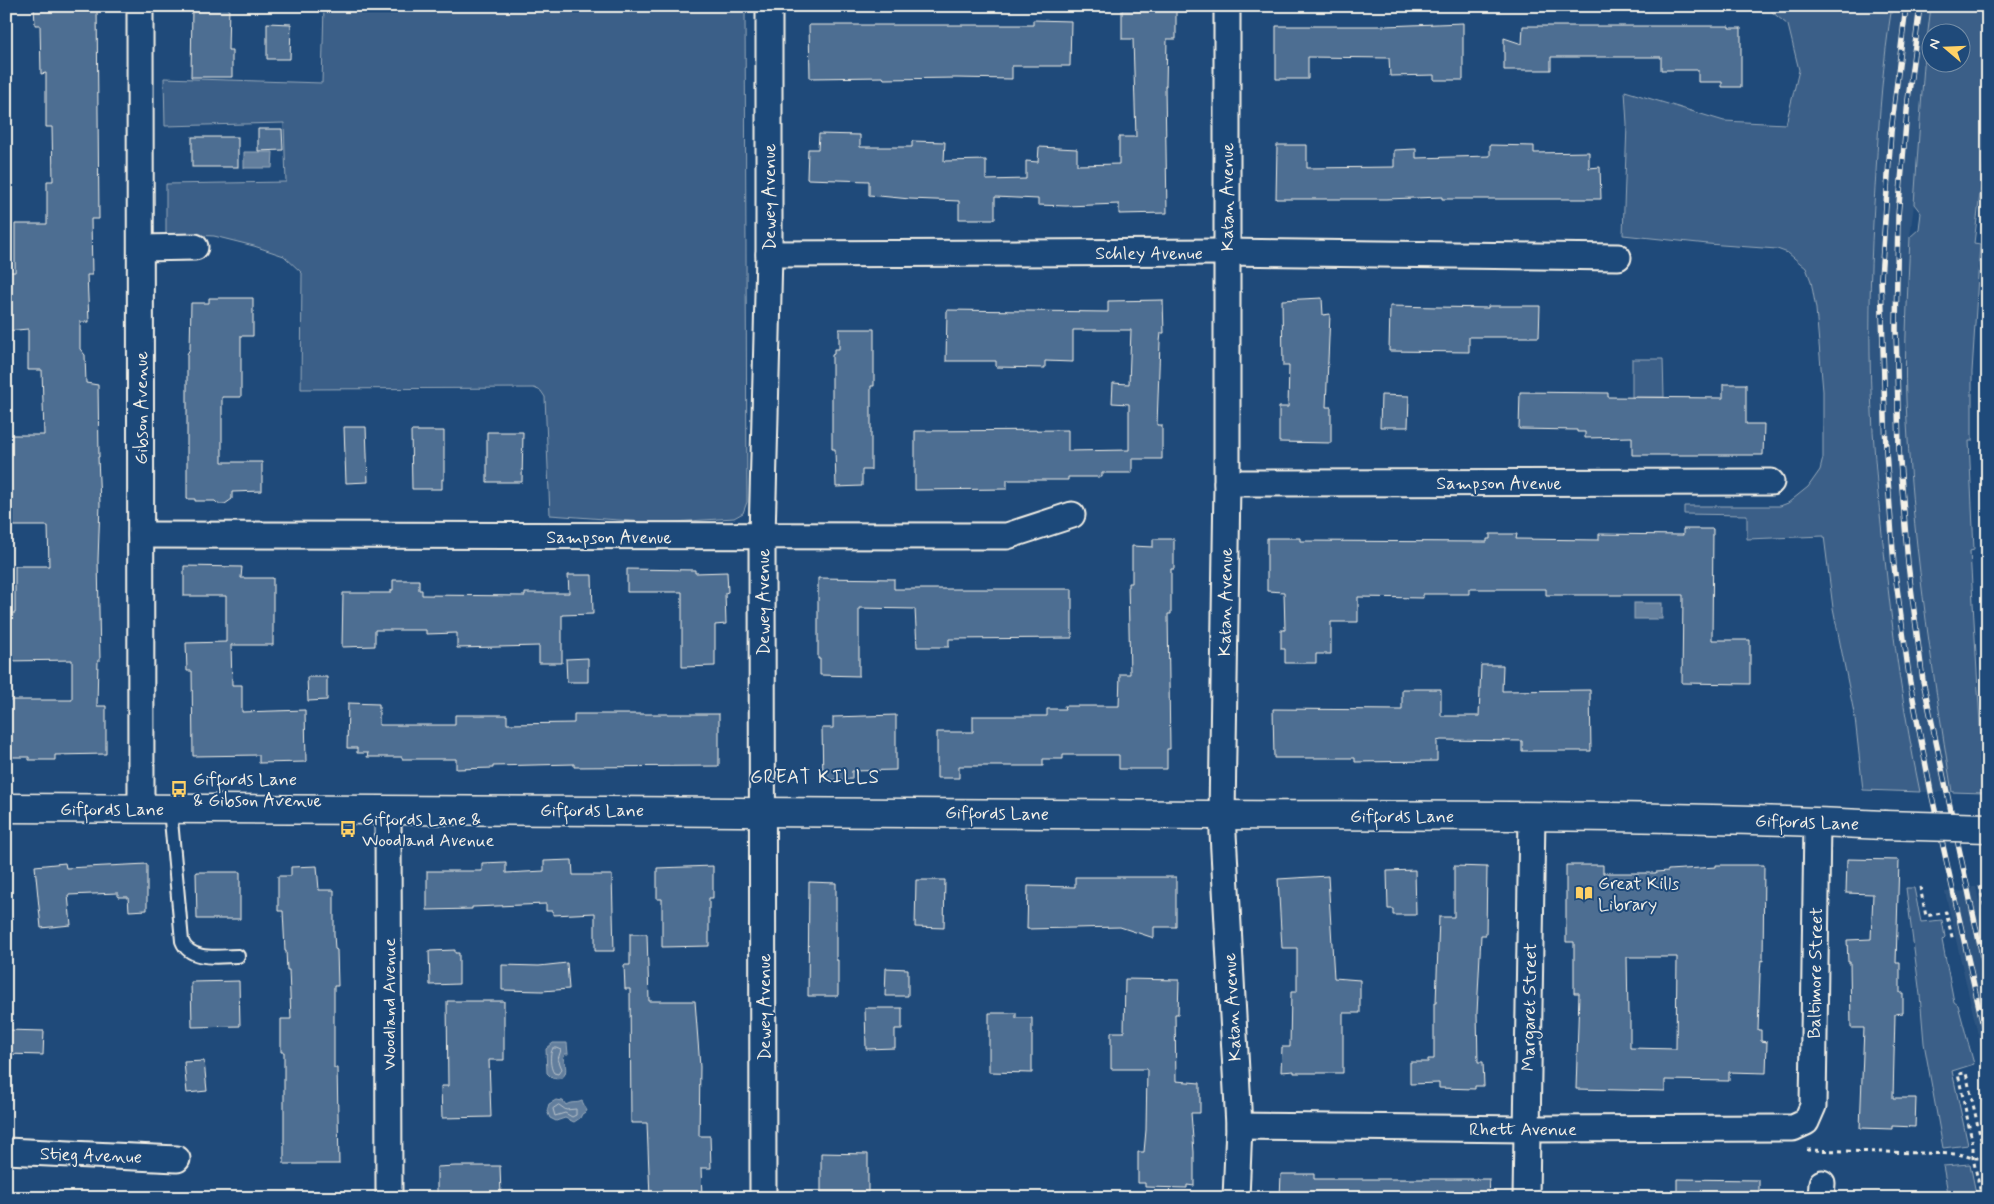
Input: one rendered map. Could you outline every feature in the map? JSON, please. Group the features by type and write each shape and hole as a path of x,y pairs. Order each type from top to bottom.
{"street":[{"name":"Gibson Avenue","path":"140,6 141,809"},
{"name":"Dewey Avenue","path":"763,1198 764,810 762,537 769,254 769,6"},
{"name":"Katan Avenue","path":"1227,6 1227,483 1222,815 1239,1126 1236,1198"},
{"path":"140,248 195,247"},
{"name":"Schley Avenue","path":"769,254 1226,252 1618,257"},
{"name":"Sampson Avenue","path":"1227,483 1771,482"},
{"name":"Sampson Avenue","path":"141,534 762,537 1007,536 1072,515"},
{"name":"Giffords Lane","path":"6,808 764,810 1532,816 1988,828"},
{"name":"Woodland Avenue","path":"388,810 389,1198"},
{"name":"Margaret Street","path":"1526,1198 1532,816"},
{"name":"Baltimore Street","path":"1806,1122 1813,1106 1817,822"},
{"name":"Rhett Avenue","path":"1239,1126 1527,1129 1793,1128 1806,1122"},
{"name":"Stieg Avenue","path":"6,1152 177,1159"}],"lane":[{"path":"170,809 182,941 185,948 201,956 238,956"}],"path":[{"path":"1980,886 1988,923"},
{"path":"1920,887 1926,916 1946,912 1953,941"},
{"path":"1982,1198 1958,1074 1966,1073 1982,1144 1988,1145"},
{"path":"1804,1150 1958,1154 1973,1158 1986,1158"}],"shaded area":[{"path":"324,6 745,6 747,502 743,513 734,518 659,523 550,515 545,397 541,391 534,388 301,389 302,273 284,256 254,246 214,236 166,234 166,184 286,182 284,123 165,126 164,78 322,83"},
{"path":"1771,6 1892,6 1882,89 1873,218 1870,309 1871,380 1873,432 1882,534 1904,705 1920,792 1863,790 1855,718 1833,608 1824,536 1747,539 1747,515 1684,514 1684,506 1780,506 1788,503 1808,487 1820,470 1823,458 1823,391 1816,309 1811,281 1806,268 1788,253 1777,249 1623,235 1627,124 1625,91 1724,121 1786,124 1799,70 1788,25 1772,12"},
{"path":"1892,6 1931,6 1929,22 1922,22 1923,72 1910,237 1906,399 1910,480 1925,619 1952,792 1920,792 1910,744 1889,598 1873,430 1870,355 1871,269 1879,119"},
{"path":"1931,6 1988,6 1988,129 1974,243 1980,244 1972,372 1972,441 1969,441 1974,550 1970,551 1984,793 1952,792 1917,548 1906,400 1910,237 1919,229 1921,213 1914,204 1923,72 1972,72 1972,22 1929,22"},
{"path":"1632,359 1663,359 1664,397 1632,397"},
{"path":"1972,887 1976,887 1988,946 1988,1078 1945,892 1971,891"},
{"path":"1906,888 1914,888 1921,922 1942,920 1945,937 1942,940 1954,1002 1958,1005 1974,1064 1952,1071 1968,1145 1943,1148 1924,1043 1920,995"},
{"path":"1970,1164 1977,1198 1949,1198 1943,1166"}],"water":[{"path":"244,152 273,152 272,168 244,168"},
{"path":"1634,603 1662,603 1662,619 1634,619"},
{"path":"553,1043 567,1043 568,1054 565,1054 563,1058 566,1066 565,1074 557,1079 552,1078 547,1073 546,1049"},
{"path":"556,1100 563,1101 566,1105 582,1101 587,1111 574,1122 565,1118 556,1121 550,1118 547,1111 549,1104"}],"building":[{"path":"34,6 97,6 99,219 91,219 92,275 87,275 89,322 80,322 80,349 85,355 86,383 98,385 100,660 98,660 97,706 106,706 106,754 55,755 55,760 29,760 29,757 9,757 8,700 72,700 72,660 6,661 6,613 15,613 15,566 49,566 48,526 6,526 6,435 44,435 42,370 28,370 28,329 6,331 6,272 15,272 15,224 47,224 47,181 53,181 52,127 46,127 46,73 41,74 40,25 35,25"},
{"path":"192,6 229,6 228,50 232,50 232,77 191,77"},
{"path":"1122,10 1176,10 1176,39 1167,39 1165,86 1167,213 1119,214 1119,204 1038,205 1038,199 995,197 995,219 959,219 959,201 869,195 869,181 807,179 808,149 818,149 819,134 860,135 860,147 912,147 912,141 945,142 944,161 986,160 986,180 1026,179 1026,161 1038,162 1039,147 1077,149 1077,165 1119,164 1119,137 1136,137 1133,39 1122,39"},
{"path":"1033,20 1071,21 1070,66 1012,66 1012,79 810,78 809,25 1033,25"},
{"path":"267,23 291,24 290,59 267,59"},
{"path":"1463,23 1463,80 1434,80 1434,75 1390,76 1389,58 1308,57 1308,79 1276,79 1276,26 1385,26"},
{"path":"1523,26 1729,26 1729,28 1741,28 1741,87 1722,87 1722,82 1698,82 1698,70 1661,70 1661,57 1551,57 1551,70 1504,70 1504,38 1522,44"},
{"path":"258,129 282,129 283,150 258,151"},
{"path":"192,137 238,137 238,167 192,167"},
{"path":"1277,145 1307,145 1307,168 1394,167 1394,150 1416,149 1416,158 1490,156 1490,145 1534,146 1534,153 1589,152 1589,168 1600,167 1601,199 1442,199 1442,197 1276,199"},
{"path":"209,298 253,298 253,336 241,336 241,397 222,397 222,462 262,462 262,491 232,492 232,499 225,504 218,504 215,501 187,499 187,354 190,349 191,303 209,303"},
{"path":"1322,298 1323,315 1330,314 1326,407 1331,407 1331,443 1279,442 1279,407 1288,407 1289,366 1283,366 1282,300"},
{"path":"1163,300 1164,333 1161,333 1160,342 1157,425 1162,425 1162,459 1132,459 1132,473 1102,473 1102,477 1068,477 1068,480 1007,480 1007,489 915,490 915,431 1068,430 1068,451 1129,450 1129,404 1112,403 1113,383 1129,384 1131,330 1073,330 1073,362 1045,361 1045,368 996,367 996,361 946,361 947,310 1108,312 1108,301"},
{"path":"1390,306 1488,308 1488,306 1540,306 1539,337 1469,337 1469,352 1389,351"},
{"path":"839,329 874,329 874,386 871,386 871,470 862,470 862,486 836,487 835,449 832,449 832,355 834,354 834,349 839,349"},
{"path":"1723,384 1746,384 1746,424 1764,424 1763,455 1632,455 1632,437 1585,438 1585,432 1577,432 1577,430 1519,429 1520,392 1608,393 1608,397 1723,398"},
{"path":"1381,395 1409,396 1408,427 1380,427"},
{"path":"344,427 366,427 368,482 346,483"},
{"path":"411,431 444,431 444,480 442,479 442,489 412,489"},
{"path":"487,432 523,432 522,482 487,482"},
{"path":"1683,529 1713,529 1712,640 1750,640 1750,684 1682,683 1683,595 1546,595 1546,589 1469,589 1469,594 1423,594 1423,598 1358,597 1358,622 1331,622 1331,654 1316,654 1316,663 1285,663 1285,649 1281,649 1281,630 1285,630 1284,592 1267,591 1267,538 1300,538 1300,541 1487,542 1487,539 1490,539 1490,534 1517,534 1516,539 1599,540 1599,534 1683,535"},
{"path":"1153,539 1174,539 1174,569 1171,569 1171,614 1168,614 1170,749 1167,749 1167,769 1119,769 1119,755 1063,755 1063,759 1043,759 1043,766 959,766 959,778 937,778 937,732 973,732 973,716 1047,716 1047,709 1065,709 1064,706 1119,706 1120,674 1130,674 1128,583 1132,583 1132,546 1153,547"},
{"path":"184,566 242,567 241,578 273,578 273,645 231,645 232,685 242,685 242,712 305,710 306,762 259,763 259,755 193,756 192,671 187,671 186,643 226,642 226,596 184,596"},
{"path":"627,569 695,570 695,573 727,572 728,592 725,593 726,624 715,625 715,666 682,667 682,592 627,592"},
{"path":"568,575 592,575 593,614 562,615 562,663 539,663 539,646 457,648 457,633 426,634 426,630 375,630 375,646 342,647 343,593 391,593 391,590 393,590 393,580 419,580 419,590 422,590 422,595 525,596 525,593 569,593"},
{"path":"818,578 894,579 894,589 1072,589 1072,638 949,639 949,647 917,647 915,609 859,608 859,676 820,675 820,659 818,659"},
{"path":"588,658 588,682 567,682 566,659"},
{"path":"1481,665 1503,665 1502,691 1590,690 1591,751 1522,751 1522,741 1441,740 1437,741 1437,761 1355,762 1355,758 1274,758 1273,709 1402,710 1402,689 1441,689 1441,716 1479,716"},
{"path":"307,677 327,677 327,700 308,701"},
{"path":"348,703 379,704 379,725 455,725 455,715 507,715 507,724 574,723 574,714 719,714 719,766 574,767 574,764 456,769 456,759 367,757 368,753 357,753 357,748 347,748"},
{"path":"896,715 896,770 852,771 852,779 823,780 822,728 833,728 833,717"},
{"path":"1847,859 1899,860 1896,963 1900,963 1900,993 1903,993 1903,1013 1895,1014 1893,1098 1916,1098 1915,1127 1892,1126 1892,1129 1860,1128 1864,1028 1851,1028 1850,962 1848,962 1847,940 1871,939 1873,894 1846,893"},
{"path":"572,860 573,875 612,875 614,951 595,951 595,913 553,915 553,911 546,911 546,904 427,910 427,871 482,871 482,863 506,862 506,873 544,871 544,861"},
{"path":"65,863 66,868 147,864 147,910 129,911 128,897 118,897 118,893 68,895 71,925 41,928 35,866"},
{"path":"1566,865 1603,865 1603,873 1656,873 1668,870 1716,867 1716,865 1764,865 1763,961 1761,960 1758,1030 1761,1030 1761,1041 1767,1042 1766,1073 1729,1072 1729,1081 1665,1080 1665,1091 1576,1089 1579,993 1574,993 1574,942 1566,942","holes":["1627,957 1677,957 1676,1049 1630,1048"]},
{"path":"317,866 319,890 334,890 334,934 335,949 337,950 338,986 334,986 334,1068 337,1068 339,1164 284,1164 284,1052 281,1052 281,1019 291,1019 289,970 287,970 285,951 283,911 278,911 278,876 291,876 291,867"},
{"path":"713,866 713,898 709,898 709,946 662,947 662,899 657,899 657,868"},
{"path":"1454,866 1487,867 1486,935 1481,935 1477,1013 1478,1062 1483,1062 1484,1086 1475,1086 1475,1089 1439,1088 1439,1083 1410,1084 1410,1062 1428,1062 1428,1059 1434,1059 1434,1003 1436,1003 1439,917 1454,917"},
{"path":"1415,870 1416,915 1393,915 1393,909 1388,909 1387,871"},
{"path":"196,872 240,872 240,919 197,919"},
{"path":"1328,876 1334,978 1360,980 1360,1013 1343,1013 1343,1073 1281,1072 1282,1047 1290,1047 1291,992 1297,992 1297,948 1282,948 1278,879"},
{"path":"1075,877 1176,877 1176,927 1154,927 1154,938 1120,927 1027,929 1028,886 1075,887"},
{"path":"916,880 945,880 944,928 915,927"},
{"path":"809,882 836,883 838,996 808,996"},
{"path":"630,934 647,934 649,1001 695,1001 700,1067 699,1136 710,1136 711,1168 701,1168 702,1198 650,1198 647,1123 631,1123 630,989 625,989 624,965 630,965"},
{"path":"455,950 455,953 459,953 459,984 430,985 429,951"},
{"path":"567,963 569,989 542,991 502,990 502,965 539,966"},
{"path":"886,968 908,969 908,996 885,996"},
{"path":"1125,979 1179,980 1178,1014 1175,1014 1176,1081 1200,1083 1200,1113 1191,1113 1194,1186 1187,1185 1187,1188 1145,1187 1145,1183 1138,1183 1138,1152 1144,1152 1146,1130 1147,1069 1111,1069 1111,1032 1124,1032"},
{"path":"239,981 240,1026 192,1027 191,982"},
{"path":"447,1001 504,1001 504,1060 489,1060 491,1117 442,1118 441,1086 448,1086"},
{"path":"865,1008 902,1008 902,1029 895,1029 895,1048 866,1049"},
{"path":"989,1013 1016,1013 1016,1018 1032,1018 1032,1073 989,1072"},
{"path":"6,1030 44,1031 43,1055 6,1054"},
{"path":"204,1061 207,1091 187,1093 184,1062"},
{"path":"821,1153 868,1154 868,1192 821,1192"},
{"path":"500,1166 501,1195 437,1196 437,1167"},
{"path":"1281,1174 1314,1174 1314,1179 1489,1179 1488,1198 1280,1198"},
{"path":"1677,1179 1759,1180 1759,1198 1677,1198"}],"railway":[{"path":"1906,6 1891,132 1881,278 1886,451 1894,566 1910,683 1931,792 1988,1048"},
{"path":"1920,6 1908,100 1898,216 1896,329 1899,449 1908,564 1923,681 1988,983"}],"place":[{"name":"Giffords Lane & Gibson Avenue","path":"179,789"},
{"name":"Giffords Lane & Woodland Avenue","path":"348,829"},
{"name":"Great Kills Library","path":"1584,893"}],"district":[{"name":"GREAT KILLS","path":"815,776"}]}
